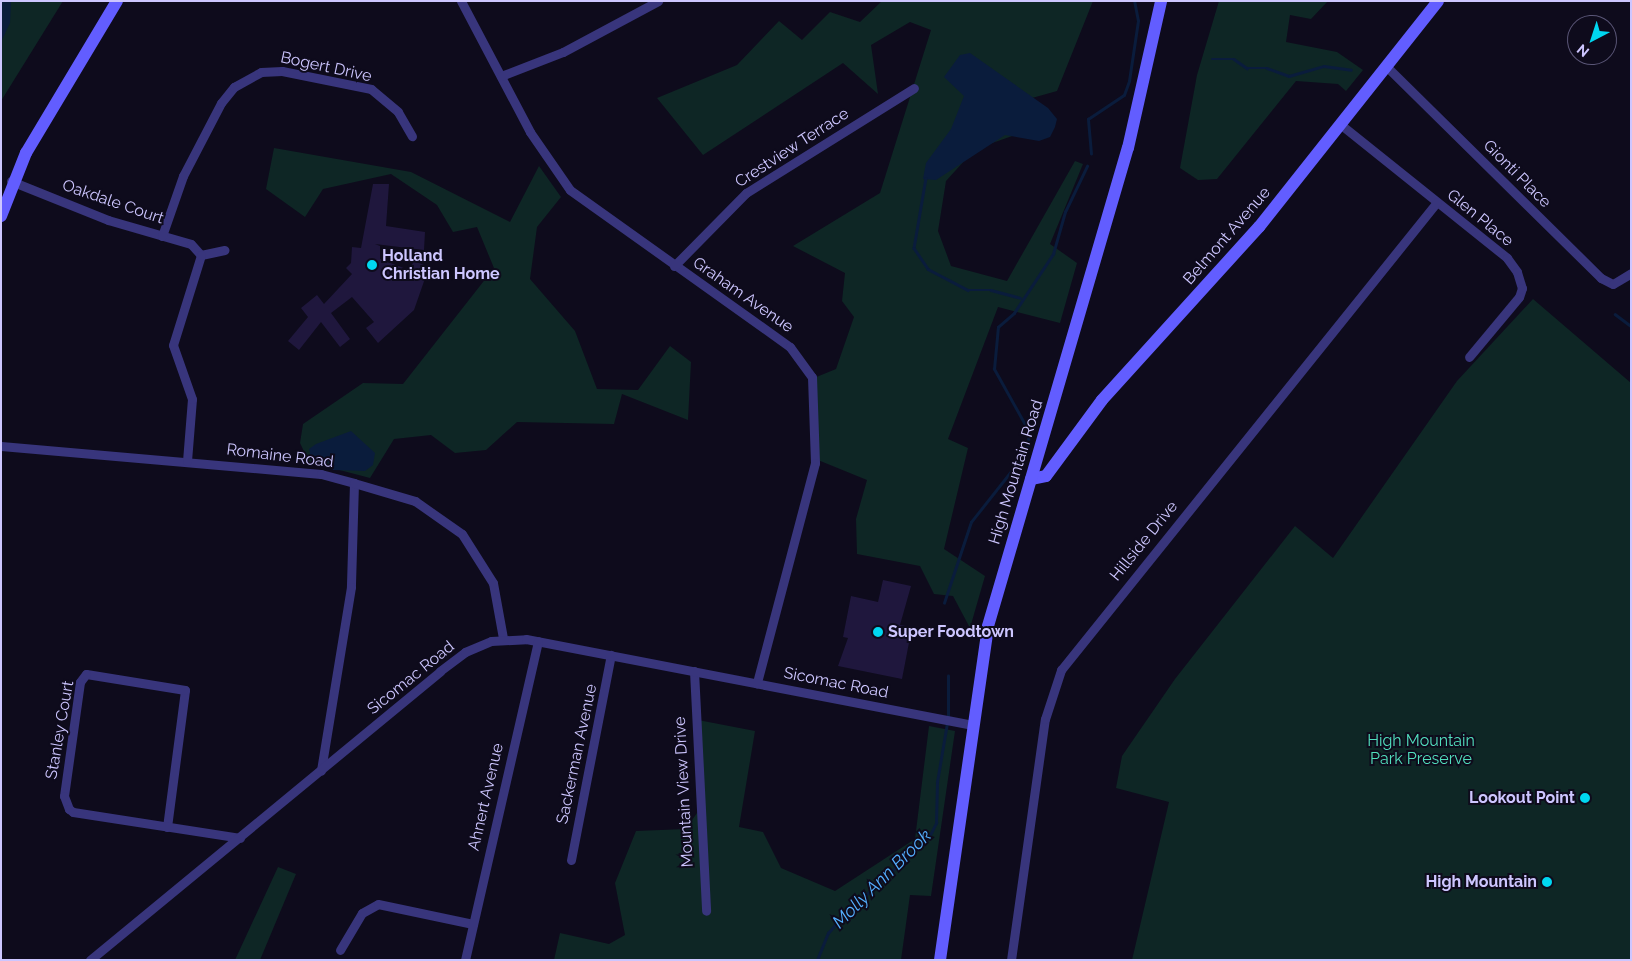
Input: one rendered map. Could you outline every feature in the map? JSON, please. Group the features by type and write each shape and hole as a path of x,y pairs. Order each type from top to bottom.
{"main road":[{"path":"1,216 12,181 117,1"},
{"name":"High Mountain Road","path":"940,960 988,626 1128,148 1161,1"},
{"name":"Belmont Avenue","path":"1032,478 1046,476 1102,400 1254,233 1438,1"}],"street":[{"name":"Graham Avenue","path":"461,1 530,132 570,190 790,347 804,362 814,386 815,463 807,506 757,683"},
{"path":"501,76 563,52 658,1"},
{"name":"Gionti Place","path":"1386,66 1600,278 1613,284 1631,273"},
{"name":"Bogert Drive","path":"162,236 183,176 221,103 234,87 261,72 282,71 372,89 398,112 412,136"},
{"name":"Crestview Terrace","path":"674,266 746,193 914,88"},
{"name":"Glen Place","path":"1340,124 1507,258 1520,280 1518,297 1469,357"},
{"name":"Oakdale Court","path":"12,181 108,220 191,244 201,255"},
{"name":"Hillside Drive","path":"1011,960 1045,719 1060,670 1437,202"},
{"path":"187,461 192,399 173,345 201,255 224,250"},
{"name":"Romaine Road","path":"1,446 321,474 354,483 351,587 321,771"},
{"path":"354,483 415,501 462,534 493,583 503,638"},
{"name":"Sicomac Road","path":"90,960 465,652 503,638 538,641 973,725"},
{"name":"Ahnert Avenue","path":"465,960 538,641"},
{"name":"Sackerman Avenue","path":"571,860 611,655"},
{"name":"Mountain View Drive","path":"694,670 706,911"},
{"name":"Stanley Court","path":"167,827 185,690 180,686 86,674 80,682 66,804 73,812 167,827 240,838"},
{"path":"340,950 362,912 378,904 473,924"}],"green space":[{"path":"1,1 63,1 1,101"},
{"path":"882,1 1093,1 1057,91 1032,98 1038,127 975,149 946,181 938,231 951,266 1007,281 1075,161 1083,164 1050,244 1077,263 1060,323 998,307 948,439 968,448 944,549 985,576 970,628 953,596 934,594 920,566 857,554 856,519 867,480 813,458 814,378 836,369 854,317 842,301 845,273 793,246 880,193 931,30 910,22 871,45 878,94 843,63 703,155 657,98 737,65 779,21 802,40 830,12 860,22"},
{"path":"1219,1 1328,1 1311,19 1290,15 1286,42 1337,52 1363,70 1346,91 1338,84 1296,81 1217,179 1198,180 1180,168 1197,75"},
{"path":"274,148 411,172 510,222 539,166 561,197 537,227 530,279 575,331 597,389 638,390 670,346 691,362 688,420 622,394 614,424 517,422 486,450 455,453 431,435 394,439 370,478 309,462 300,443 303,424 363,383 403,384 494,268 477,227 453,232 437,205 391,174 323,189 305,217 266,189"},
{"name":"High Mountain Park Preserve","path":"1533,299 1631,383 1631,960 1132,960 1169,802 1116,788 1122,756 1175,679 1295,526 1333,558 1457,381"},
{"path":"698,720 755,731 739,827 763,832 781,868 835,891 915,839 929,726 955,731 931,896 910,895 901,960 554,960 560,933 609,944 625,935 615,883 636,831 686,829 699,810"},
{"path":"278,867 296,874 260,960 235,960"}],"water":[{"path":"1,1 11,1 10,23 1,42"},
{"path":"970,53 1048,108 1057,119 1055,127 1050,137 1039,141 1005,135 936,180 923,179 926,163 951,129 964,96 944,77 960,55"},
{"path":"351,431 375,453 373,465 365,471 333,470 331,463 311,458 309,449 316,444"}],"building":[{"name":"Holland Christian Home","path":"373,184 389,184 386,226 425,232 424,250 375,244 380,246 380,259 409,270 414,261 429,267 414,310 378,343 366,328 374,322 352,297 331,313 350,339 340,347 321,322 299,350 288,341 308,317 301,308 317,295 324,304 352,274 346,268 351,263 352,247 361,248"},
{"name":"Super Foodtown","path":"883,580 911,586 900,625 912,627 902,679 838,666 848,638 843,637 851,596 878,602"}],"waterway":[{"name":"Molly Ann Brook","path":"1091,154 1088,119 1124,95 1129,81 1138,21 1134,1"},
{"path":"1212,59 1234,59 1247,68 1267,68 1289,76 1324,66 1351,70"},
{"name":"Molly Ann Brook","path":"944,603 971,522 1027,451 1029,432 994,369 998,327 1014,313 1053,254 1065,212 1087,166"},
{"path":"926,178 914,248 928,269 968,290 991,290 1020,298"},
{"path":"1615,314 1631,326"},
{"name":"Molly Ann Brook","path":"948,676 948,717"},
{"name":"Molly Ann Brook","path":"817,960 828,933 843,916 929,837 936,823 937,782 947,723"}],"place":[{"name":"Holland Christian Home","path":"372,265"},
{"name":"Super Foodtown","path":"878,632"},
{"name":"Lookout Point","path":"1585,798"},
{"name":"High Mountain","path":"1547,882"}]}
